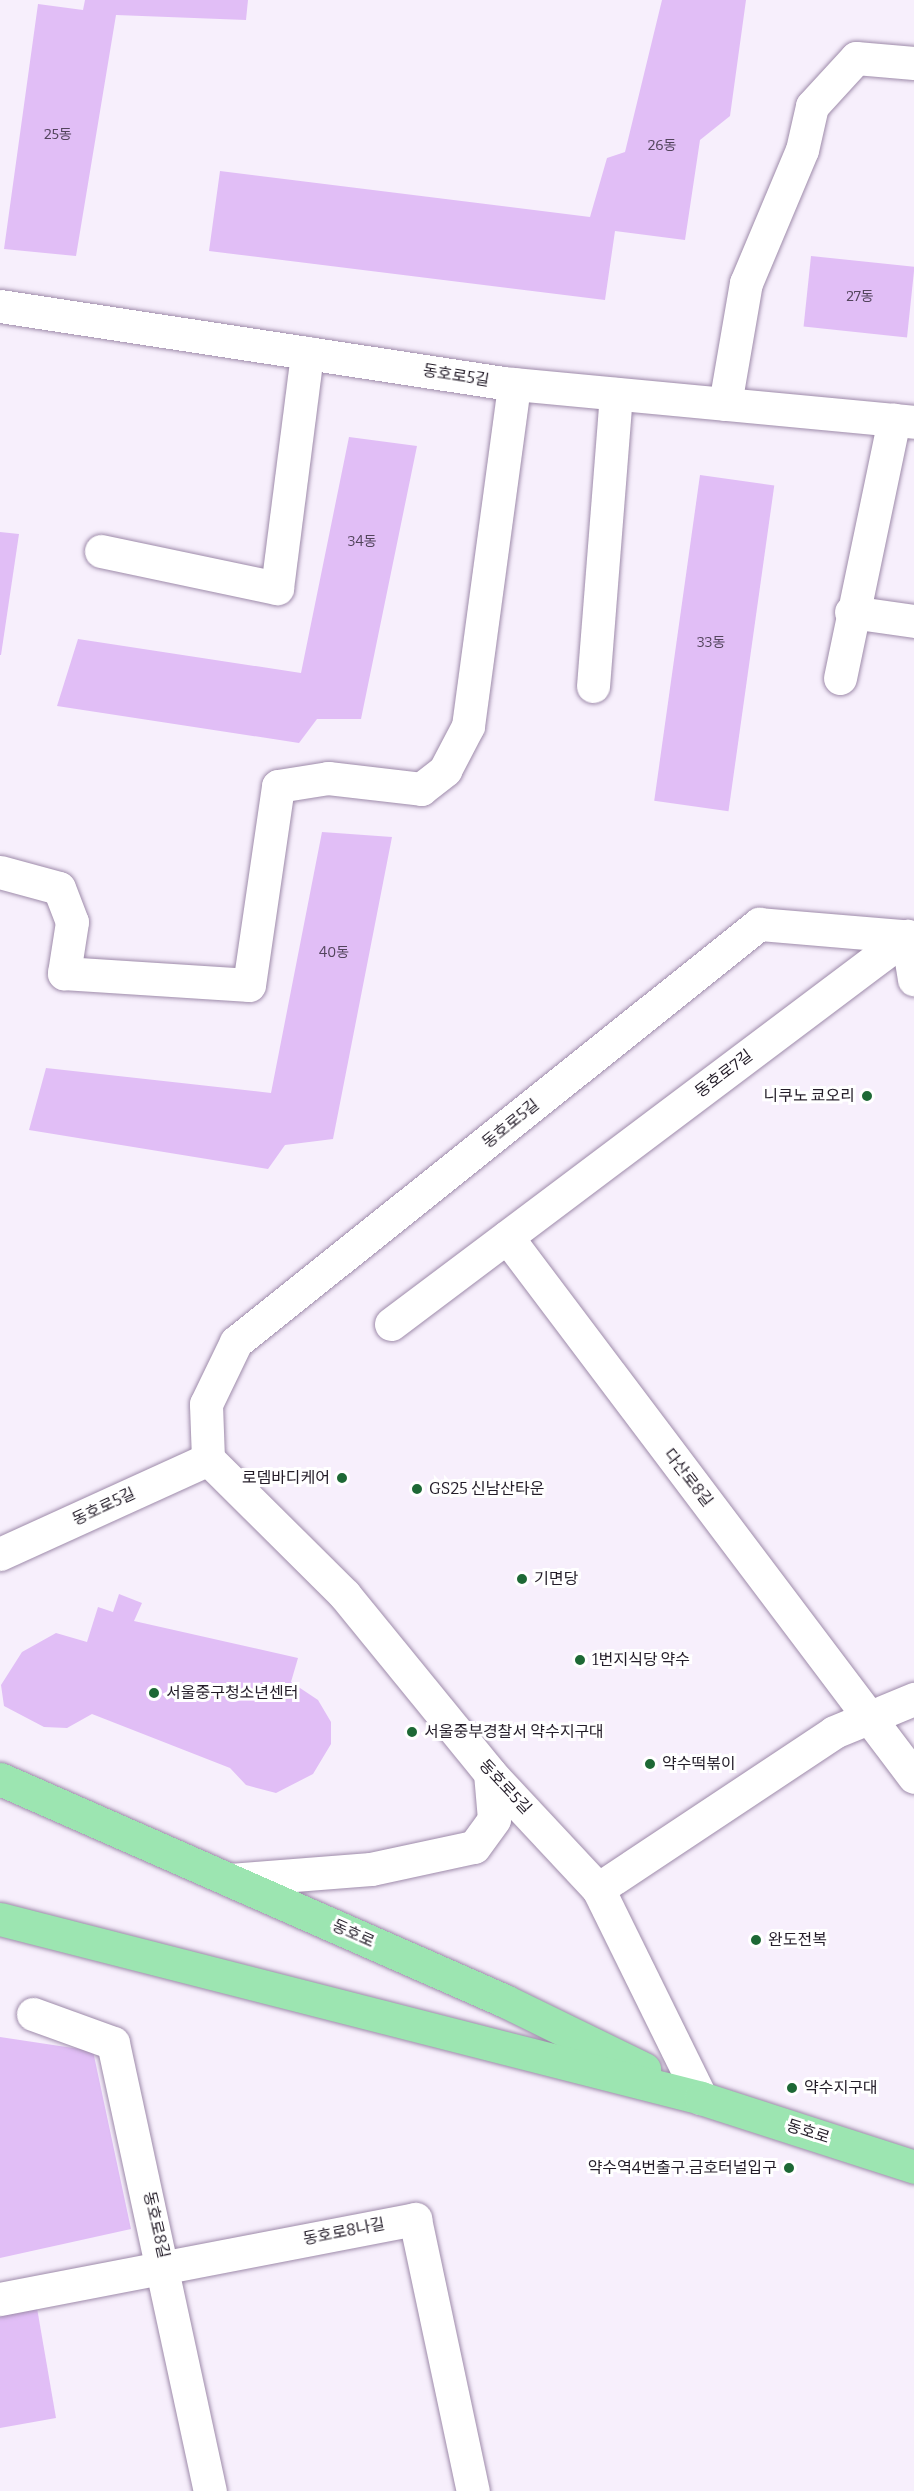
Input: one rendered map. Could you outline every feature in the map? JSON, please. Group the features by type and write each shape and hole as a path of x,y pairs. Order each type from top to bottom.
{"main road":[{"name":"동호로","path":"0,1779 505,2001 701,2098"},
{"name":"동호로","path":"0,1919 701,2098 908,2160"}],"street":[{"path":"725,404 746,283 802,150 812,106 856,58 897,58 914,63"},
{"name":"동호로5길","path":"0,306 514,384 904,421"},
{"path":"101,551 278,588 307,353"},
{"path":"0,872 59,888 72,922 64,973 249,985 278,786 328,778 421,789 445,770 468,726 514,384"},
{"path":"593,686 616,394"},
{"path":"840,678 851,612 904,421"},
{"path":"851,612 914,621"},
{"name":"동호로5길","path":"701,2098 598,1889 490,1773 345,1595 208,1459 206,1404 236,1342 759,924 911,937"},
{"path":"911,937 914,979"},
{"name":"동호로7길","path":"391,1324 911,937"},
{"name":"다산로8길","path":"507,1237 872,1716 914,1777"},
{"name":"동호로5길","path":"0,1554 208,1459"},
{"path":"598,1889 834,1732 914,1699"},
{"path":"230,1880 371,1869 474,1847 494,1818 490,1773"},
{"name":"동호로8길","path":"33,2014 113,2043 165,2266 210,2491"},
{"name":"동호로8나길","path":"0,2299 415,2219 473,2491"}],"building":[{"path":"85,0 248,0 246,20 116,15 76,256 4,249 38,4 83,10"},
{"path":"662,0 746,0 730,116 700,140 685,240 615,231 605,300 209,251 220,171 590,217 607,158 625,152"},
{"path":"811,256 914,267 907,337 804,327"},
{"path":"349,437 417,446 361,719 317,719 299,743 57,706 78,639 301,673"},
{"path":"700,475 774,485 728,811 654,801"},
{"path":"0,532 19,534 1,655 0,655"},
{"path":"322,832 392,837 333,1139 285,1145 268,1169 29,1130 46,1068 271,1093"},
{"name":"서울중구청소년센터","path":"119,1594 142,1603 134,1621 298,1658 291,1682 318,1700 331,1722 331,1744 313,1774 276,1793 246,1785 230,1768 92,1714 67,1728 44,1727 4,1706 1,1685 22,1652 56,1633 87,1642 98,1607 113,1612"},
{"path":"0,2037 93,2051 131,2229 0,2258"},
{"path":"37,2308 56,2418 0,2428 0,2314"}],"place":[{"name":"니쿠노 쿄오리","path":"867,1096"},
{"name":"로뎀바디케어","path":"342,1478"},
{"name":"GS25 신남산타운","path":"417,1489"},
{"name":"기면당","path":"522,1579"},
{"name":"1번지식당 약수","path":"580,1660"},
{"name":"서울중구청소년센터","path":"154,1693"},
{"name":"서울중부경찰서 약수지구대","path":"412,1732"},
{"name":"약수떡볶이","path":"650,1764"},
{"name":"완도전복","path":"756,1940"},
{"name":"약수지구대","path":"792,2088"},
{"name":"약수역4번출구.금호터널입구","path":"789,2168"}]}
